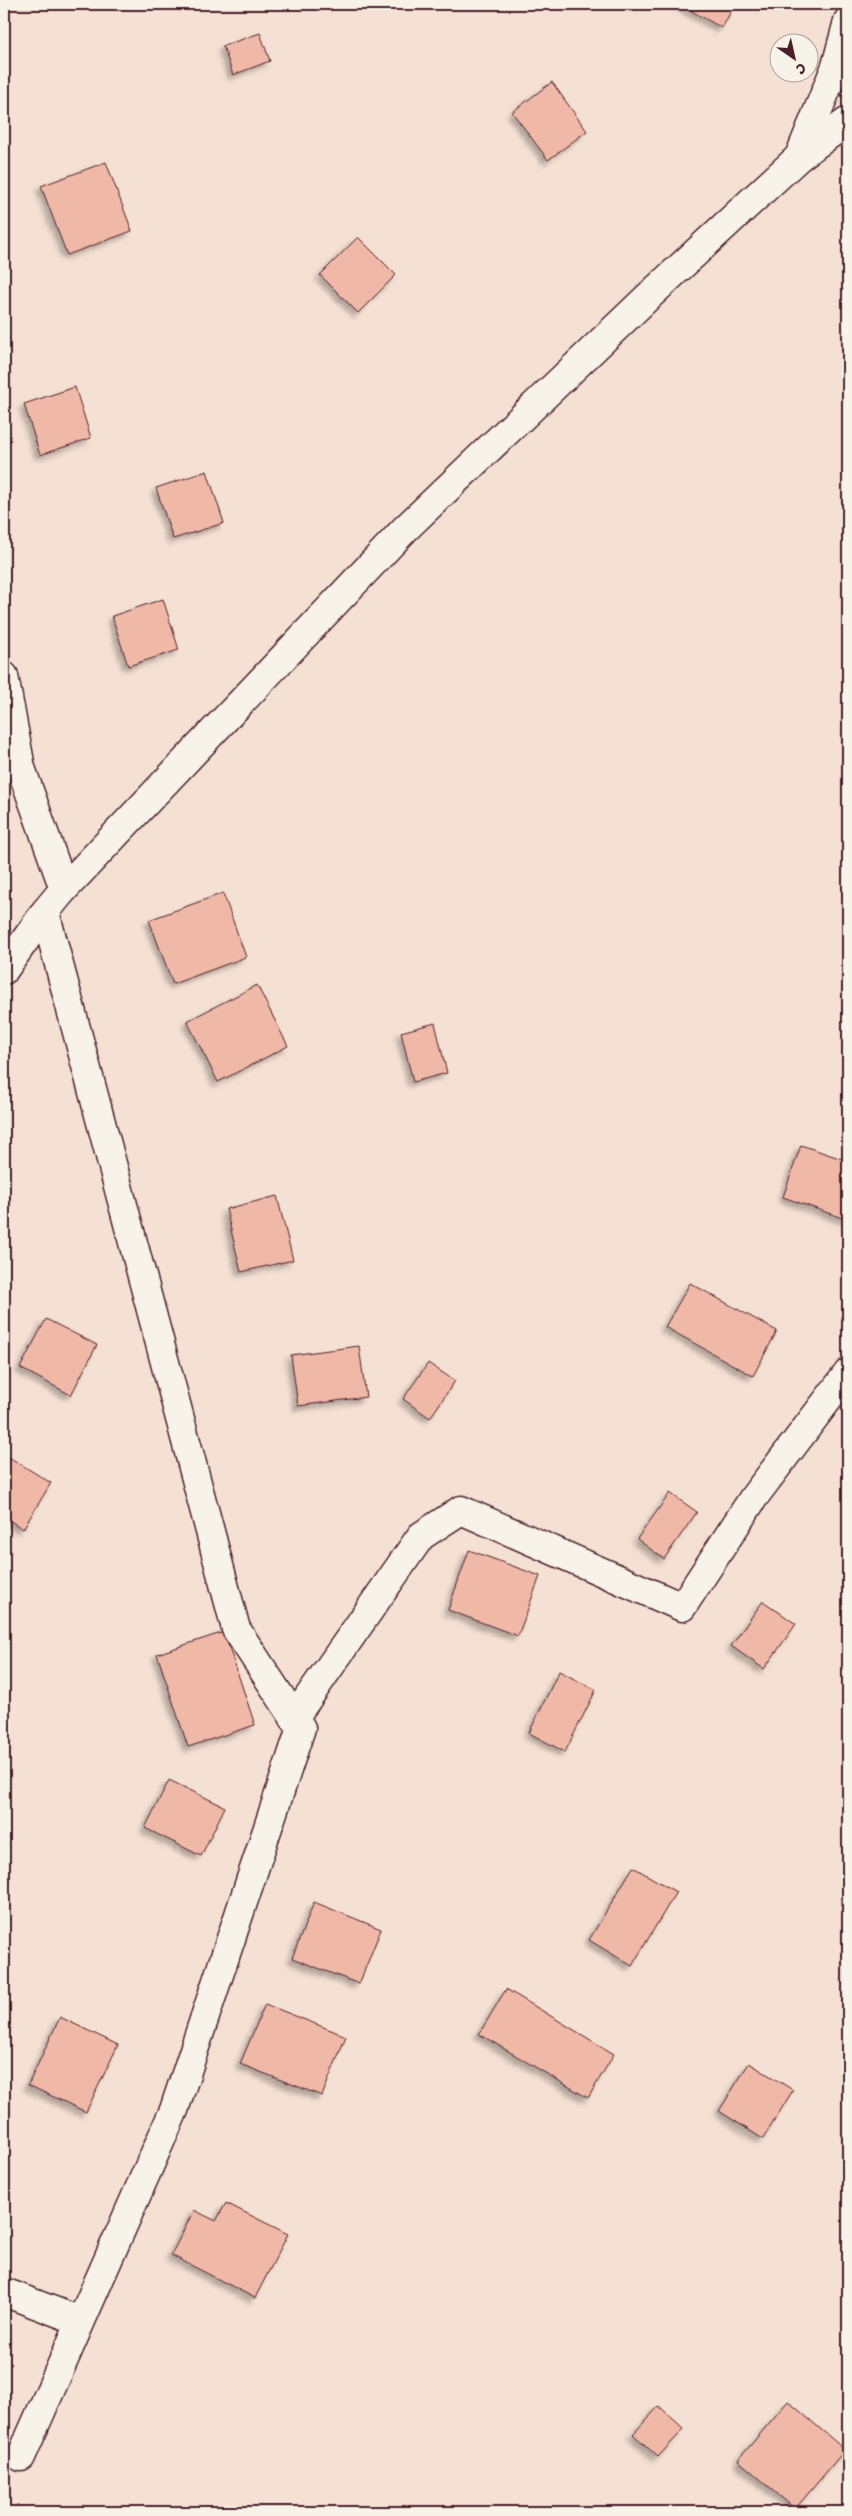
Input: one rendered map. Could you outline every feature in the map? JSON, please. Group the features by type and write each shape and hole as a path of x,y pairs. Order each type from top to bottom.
{"street":[{"path":"799,157 836,66 848,21"},
{"path":"4,970 45,912 64,889 406,528 649,296 799,157 848,121"},
{"path":"4,676 21,768 64,889"},
{"path":"21,2457 174,2110 301,1728 236,1629 45,912"},
{"path":"294,1718 420,1536 461,1510 682,1607 754,1497 848,1373"},
{"path":"4,2292 80,2322"}],"building":[{"path":"679,4 735,4 722,28"},
{"path":"260,33 270,61 233,75 223,46"},
{"path":"552,82 587,131 548,160 512,112"},
{"path":"106,162 132,231 67,255 41,186"},
{"path":"358,237 396,275 358,313 320,275"},
{"path":"75,387 91,438 40,455 24,404"},
{"path":"207,471 224,523 173,539 156,488"},
{"path":"163,599 179,650 128,666 112,616"},
{"path":"223,893 246,957 173,984 149,920"},
{"path":"257,985 288,1046 218,1082 187,1021"},
{"path":"435,1023 447,1073 413,1082 401,1032"},
{"path":"801,1145 848,1161 848,1220 783,1197"},
{"path":"277,1196 293,1260 241,1272 226,1209"},
{"path":"690,1283 777,1331 753,1376 665,1327"},
{"path":"46,1319 97,1345 71,1395 20,1368"},
{"path":"359,1346 366,1397 298,1406 291,1355"},
{"path":"428,1363 455,1381 430,1418 403,1399"},
{"path":"4,1454 51,1483 23,1529 4,1517"},
{"path":"670,1493 697,1512 664,1559 637,1539"},
{"path":"469,1550 540,1576 518,1636 448,1610"},
{"path":"763,1601 796,1624 764,1669 731,1646"},
{"path":"224,1632 255,1725 188,1747 157,1654"},
{"path":"559,1671 596,1690 565,1752 529,1733"},
{"path":"169,1780 225,1807 201,1856 145,1828"},
{"path":"633,1867 676,1892 632,1966 589,1940"},
{"path":"314,1902 381,1929 359,1984 292,1958"},
{"path":"506,1989 614,2054 588,2098 479,2034"},
{"path":"265,2004 346,2036 322,2096 240,2064"},
{"path":"60,2017 118,2045 86,2112 28,2085"},
{"path":"749,2063 793,2090 763,2139 719,2111"},
{"path":"226,2203 288,2234 255,2298 171,2255 194,2210 216,2221"},
{"path":"788,2401 845,2450 795,2509 738,2460"},
{"path":"659,2406 684,2429 658,2457 633,2434"}]}
